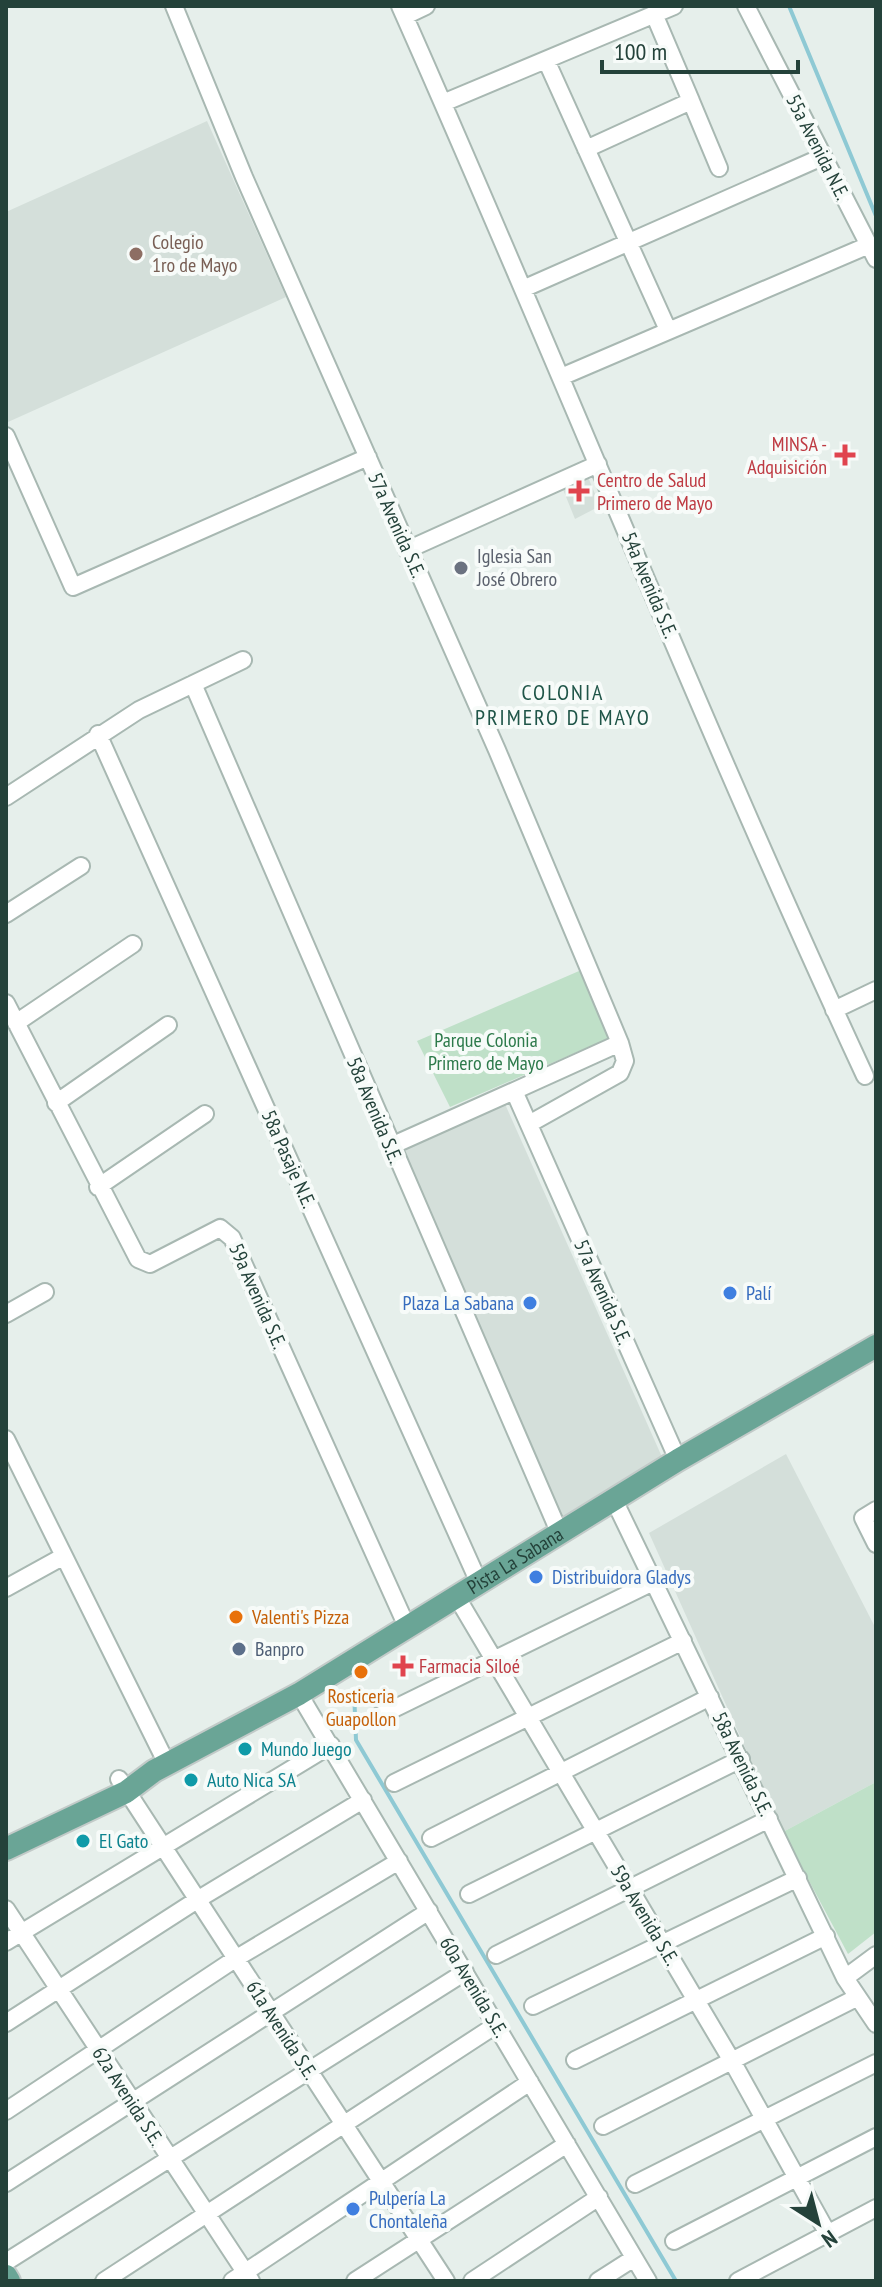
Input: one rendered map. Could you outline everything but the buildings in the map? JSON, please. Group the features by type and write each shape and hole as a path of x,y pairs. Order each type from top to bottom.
{"main road":[{"name":"Pista La Sabana","path":"6,1849 122,1785 131,1773 161,1768 299,1694 458,1599 678,1460 876,1346"},
{"name":"Pista La Sabana","path":"6,1834 122,1785"}],"street":[{"name":"57a Avenida S.E.","path":"174,6 244,177 502,761 620,1043"},
{"path":"403,11 426,6"},
{"path":"443,103 649,12 674,6"},
{"name":"55a Avenida N.E.","path":"746,6 873,252"},
{"name":"54a Avenida S.E.","path":"403,11 865,1076"},
{"path":"649,12 719,168"},
{"path":"546,60 668,330"},
{"path":"586,149 691,101"},
{"path":"525,288 822,157"},
{"path":"561,377 668,330 873,252"},
{"path":"6,436 73,587 368,457"},
{"path":"407,550 598,464"},
{"path":"6,797 98,734 243,660"},
{"name":"58a Avenida S.E.","path":"193,684 560,1534"},
{"name":"58a Pasaje N.E.","path":"98,734 480,1585"},
{"path":"6,914 81,866"},
{"path":"16,1023 133,944"},
{"path":"834,1010 876,990"},
{"name":"59a Avenida S.E.","path":"6,1003 98,1187 143,1263 158,1261 220,1228 232,1238 408,1629"},
{"path":"56,1103 168,1025"},
{"path":"391,1146 620,1043 625,1061 620,1073 529,1124"},
{"name":"57a Avenida S.E.","path":"514,1091 678,1460"},
{"path":"98,1187 205,1114"},
{"path":"6,1314 45,1292"},
{"path":"6,1439 10,1458 64,1556 161,1768"},
{"name":"58a Avenida S.E.","path":"615,1502 845,1978 876,2024"},
{"path":"869,1514 876,1544"},
{"path":"6,1588 64,1556"},
{"path":"379,1716 653,1582"},
{"name":"59a Avenida S.E.","path":"458,1599 732,2061 828,2234"},
{"path":"394,1783 683,1641"},
{"name":"60a Avenida S.E.","path":"299,1694 648,2281"},
{"path":"431,1838 710,1697"},
{"path":"13,1937 331,1745"},
{"path":"469,1894 741,1759"},
{"name":"61a Avenida S.E.","path":"122,1785 446,2281"},
{"path":"6,2023 197,1900 363,1800"},
{"path":"496,1955 769,1819"},
{"path":"6,2111 235,1959 399,1861"},
{"path":"533,2006 798,1878"},
{"name":"62a Avenida S.E.","path":"6,1909 13,1937 60,1990 206,2214 243,2278"},
{"path":"6,2183 429,1911"},
{"path":"575,2060 826,1936"},
{"path":"845,1978 876,1955"},
{"path":"6,2262 465,1972"},
{"path":"603,2126 856,1998"},
{"path":"104,2281 496,2025"},
{"path":"635,2184 876,2063"},
{"path":"243,2278 530,2082"},
{"path":"674,2241 876,2137"},
{"path":"355,2281 567,2144"},
{"path":"472,2281 599,2197"},
{"path":"738,2281 876,2208"},
{"path":"598,2281 634,2258"}],"shaded area":[{"name":"Colegio 1ro de Mayo","path":"207,121 286,297 8,422 6,212"},
{"name":"Centro de Salud Primero de Mayo","path":"583,465 600,506 575,519 558,477"},
{"name":"Plaza La Sabana","path":"505,1104 662,1457 560,1520 398,1149"},
{"path":"786,1454 876,1629 876,1782 783,1832 649,1533"}],"green space":[{"name":"Parque Colonia Primero de Mayo","path":"586,968 614,1036 450,1107 417,1041"},
{"path":"876,1782 876,1932 848,1954 783,1832"}],"waterway":[{"path":"789,6 876,216"},
{"path":"354,1691 356,1740 676,2281"}],"place":[{"name":"Colegio 1ro de Mayo","path":"136,254"},
{"name":"MINSA - Adquisición","path":"845,455"},
{"name":"Centro de Salud Primero de Mayo","path":"579,491"},
{"name":"Iglesia San José Obrero","path":"461,568"},
{"name":"Palí","path":"730,1293"},
{"name":"Plaza La Sabana","path":"530,1303"},
{"name":"Distribuidora Gladys","path":"536,1577"},
{"name":"Valenti's Pizza","path":"236,1617"},
{"name":"Banpro","path":"239,1649"},
{"name":"Farmacia Siloé","path":"403,1666"},
{"name":"Rosticeria Guapollon","path":"361,1672"},
{"name":"Mundo Juego","path":"245,1749"},
{"name":"Auto Nica SA","path":"191,1780"},
{"name":"El Gato","path":"83,1841"},
{"name":"Pulpería La Chontaleña","path":"353,2209"}],"district":[{"name":"COLONIA PRIMERO DE MAYO","path":"563,704"}]}
